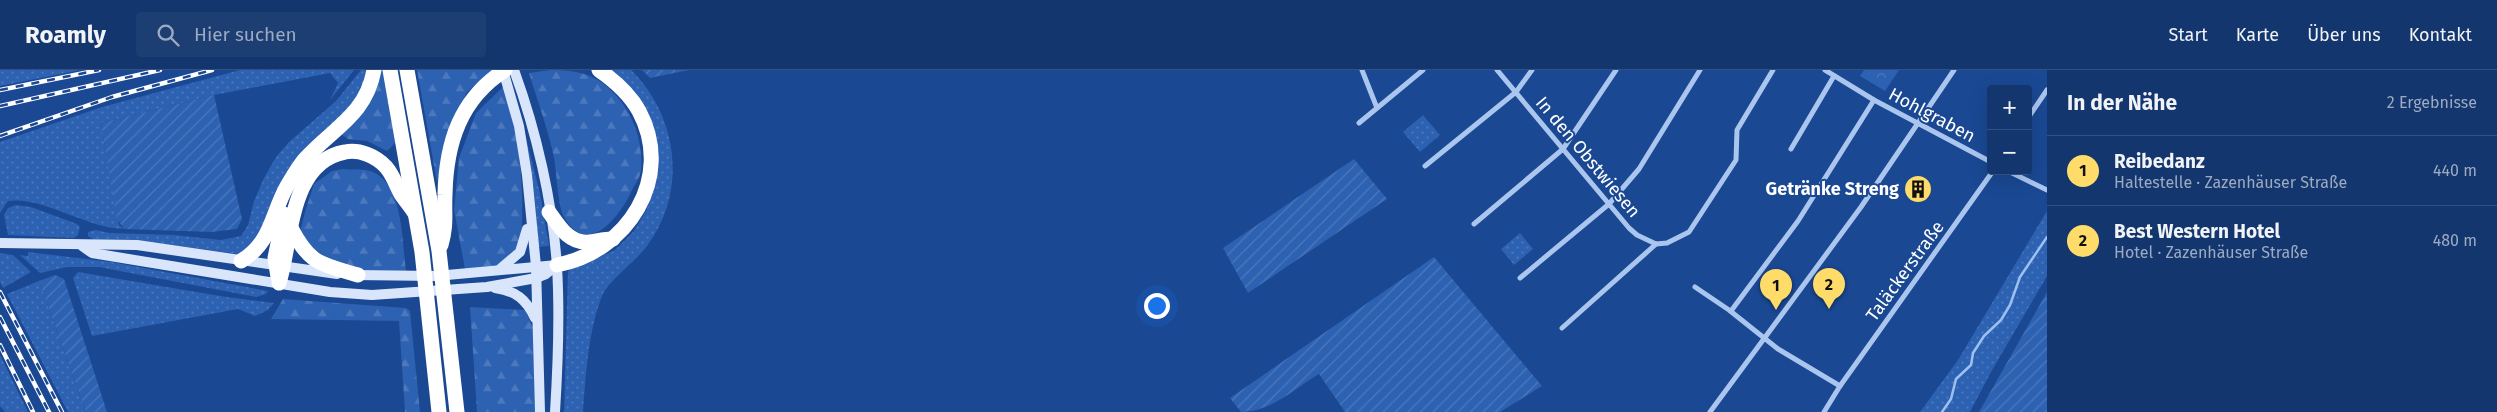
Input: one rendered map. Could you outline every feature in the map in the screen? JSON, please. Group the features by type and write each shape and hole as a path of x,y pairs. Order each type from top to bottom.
{"highway":[{"path":"241,261 257,251 286,189 305,160 350,118 365,98 374,70"},
{"path":"390,70 417,216 431,317 439,412"},
{"path":"408,70 439,251 457,412"},
{"path":"557,265 583,258 614,239 633,217 649,177 650,146 644,120 632,100 614,81 599,70"},
{"path":"439,251 446,224 446,176 455,133 471,100 500,73"},
{"path":"279,284 280,267 298,200 309,174 327,158 348,151 369,155 387,168 401,194 417,216"},
{"path":"280,267 276,251 296,174"},
{"path":"550,212 562,230 574,239 588,242 614,239"},
{"path":"292,228 302,249 312,259 358,276"}],"main road":[{"path":"514,70 532,129 550,212 557,265 559,337 555,412"},
{"path":"500,73 519,126 531,219 536,266 540,412"},
{"path":"498,270 520,252 531,219"},
{"path":"0,243 82,246 94,243 137,245 280,267 358,276 436,276 557,265"},
{"path":"82,246 92,253 279,284 330,292 372,294 487,287 536,278 546,274 557,265"},
{"path":"487,287 508,290 518,295 530,308 538,324"}],"street":[{"path":"1362,70 1378,108"},
{"path":"1359,123 1423,70"},
{"name":"In den Obstwiesen","path":"1497,70 1637,235 1656,244"},
{"path":"1425,166 1516,92 1532,70"},
{"path":"1474,224 1563,150 1616,70"},
{"path":"1520,278 1609,204 1639,169 1700,70"},
{"path":"1562,328 1656,244 1682,238 1694,225 1736,160 1737,130 1773,70"},
{"name":"Hohlgraben","path":"1825,70 1874,100 1987,160"},
{"path":"1710,412 1861,207 1954,70"},
{"path":"1791,149 1834,76"},
{"path":"2032,112 2047,90"},
{"path":"1731,311 1798,221 1874,100"},
{"name":"Taläckerstraße","path":"1824,412 1840,386 1990,175"},
{"path":"2016,175 2047,190"},
{"path":"1695,287 1731,311 1778,349 1840,386"}],"green space":[{"path":"0,70 81,70 0,86"},
{"path":"240,70 354,70 330,100 338,83 330,73 214,95 101,123 119,225 124,229 94,224 50,207 21,201 8,201 0,213 0,142 102,107"},
{"path":"361,70 368,70 359,95 259,239 238,254 149,242 94,240 88,236 88,232 95,230 110,233 174,235 221,240 241,236 248,225 254,201 264,178 276,157 289,142 336,101"},
{"path":"382,70 384,70 397,141 387,151 367,141 348,139 341,134"},
{"path":"417,70 492,70 467,92 447,140 437,182"},
{"path":"550,70 580,73 605,85 626,108 637,133 641,151 639,178 621,210 613,220 593,234 583,234 573,229 564,217 558,196 553,153 529,73"},
{"path":"608,70 631,70 647,89 659,109 668,131 672,155 672,178 668,202 660,225 647,246 610,284 602,296 591,339 583,412 564,412 568,271 615,250 634,231 647,209 659,162 653,125 633,89"},
{"path":"642,70 689,70 650,78"},
{"path":"1864,70 1899,70 1885,91 1860,76"},
{"path":"505,85 518,144 522,184 521,244 500,265 465,269 454,210 459,158 476,113"},
{"path":"214,95 242,219 237,229 212,232 124,229 117,219 101,123"},
{"path":"1423,115 1440,135 1420,152 1403,132"},
{"path":"521,119 540,193 549,246 538,247"},
{"path":"1354,159 1387,199 1248,293 1223,248"},
{"path":"343,169 366,170 378,175 388,185 399,212 406,271 362,272 320,260 302,237 301,228 314,184 332,171"},
{"path":"16,205 31,207 77,224 80,227 78,235 74,238 8,235 4,215 8,208"},
{"path":"2047,211 2047,276 1970,412 1920,412 1958,360"},
{"path":"1520,233 1533,249 1514,265 1501,249"},
{"path":"28,252 111,262 268,291 266,294 256,297 99,267 67,267 40,273 20,255 28,256"},
{"path":"0,253 13,255 31,272 3,288 0,282"},
{"path":"1434,257 1542,386 1500,412 1345,412 1319,374 1282,399 1252,411 1241,412 1230,398"},
{"path":"78,272 226,297 274,303 268,310 255,316 238,309 92,336 73,278"},
{"path":"55,275 64,279 107,412 86,412 39,281"},
{"path":"39,281 86,412 68,412 7,294"},
{"path":"2047,292 2047,412 1979,412"},
{"path":"283,299 406,308 410,311 420,412 405,412 399,321 271,319"},
{"path":"470,307 525,310 533,327 535,412 477,412"},
{"path":"0,355 28,412 5,412 0,406"}],"waterway":[{"path":"1942,412 1951,399 1956,379 1971,365 1973,353 1984,336 2001,320 2010,305 2020,277 2047,237"}],"railway":[{"path":"0,90 99,70"},
{"path":"0,106 160,70"},
{"path":"0,136 112,97 212,70"},
{"path":"0,292 62,412"},
{"path":"0,317 49,412"},
{"path":"0,345 33,412"}],"place":[{"name":"Getränke Streng","path":"1918,189"},
{"name":"Best Western Hotel","path":"1829,309"},
{"name":"Reibedanz","path":"1776,310"}]}
